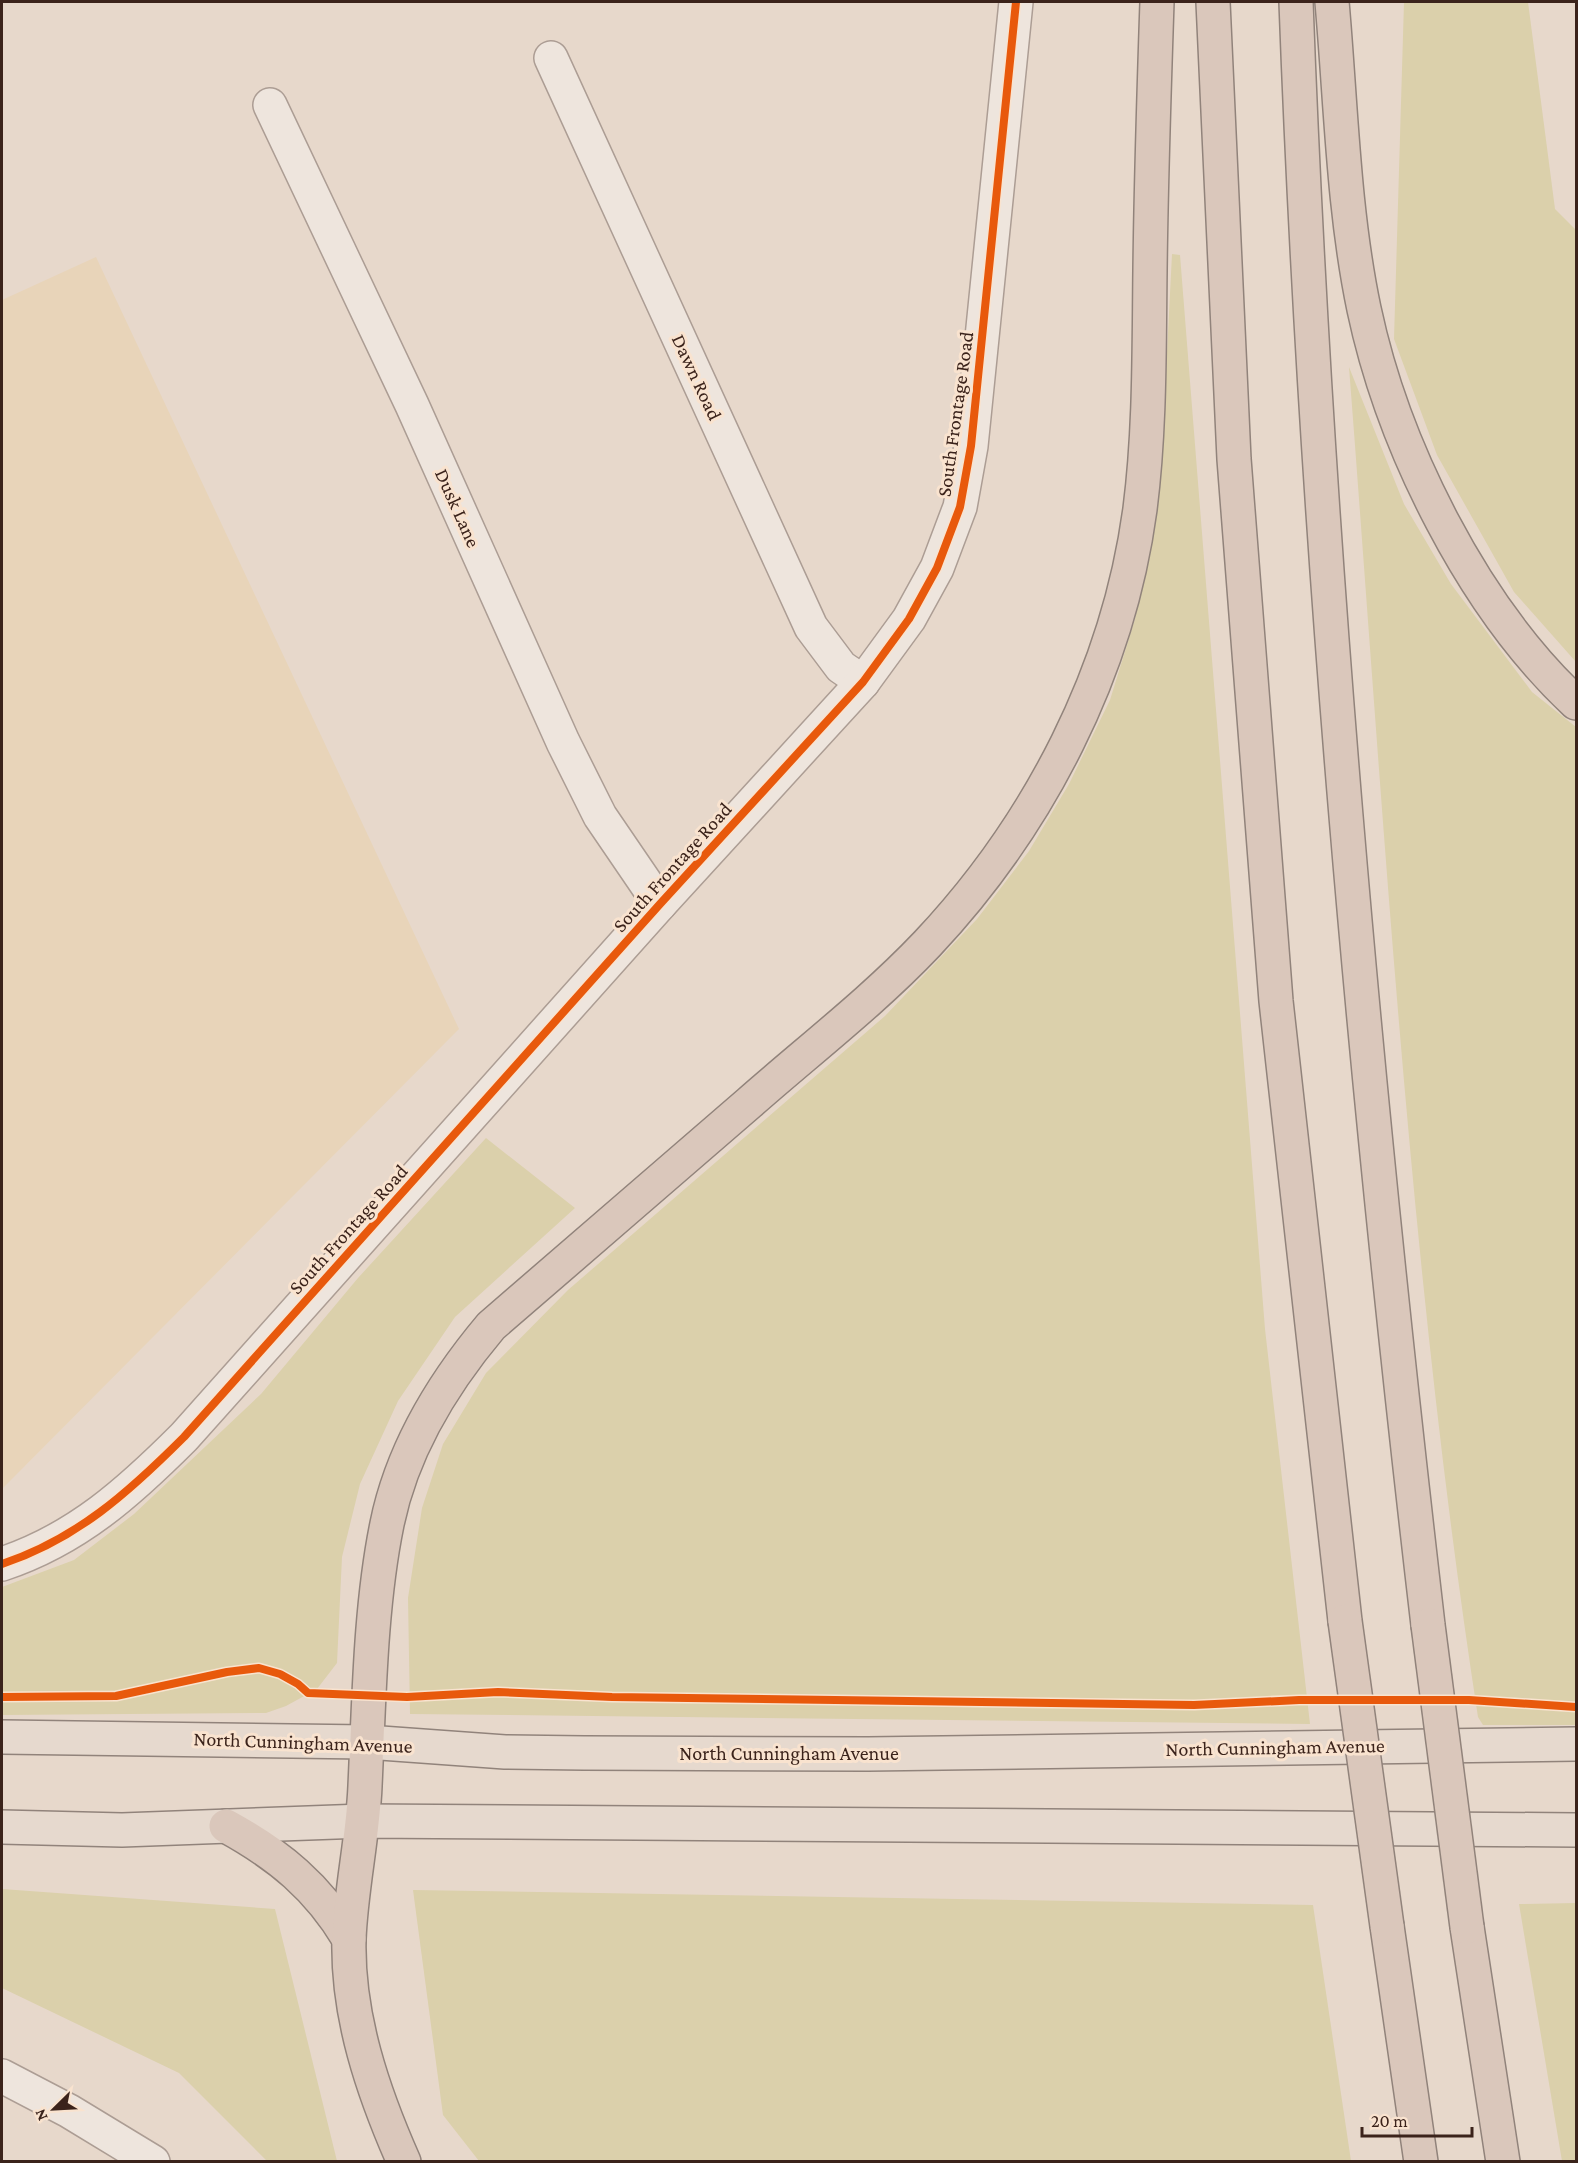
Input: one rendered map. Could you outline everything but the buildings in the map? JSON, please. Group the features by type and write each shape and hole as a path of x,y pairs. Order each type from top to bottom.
{"highway":[{"path":"404,2162 379,2105 359,2034 349,1939 363,1821 379,1573 387,1522 407,1460 428,1414 462,1361 491,1326 848,1016 926,945 979,883 1026,818 1064,753 1100,668 1127,581 1140,509 1148,401 1157,2"},
{"path":"1213,2 1234,459 1275,989 1346,1621 1420,2162"},
{"path":"1296,2 1316,400 1348,855 1402,1402 1428,1625 1467,1927 1503,2162"},
{"path":"1332,2 1352,229 1364,309 1386,389 1421,477 1467,566 1508,627 1576,703"},
{"path":"226,1826 255,1842 306,1880 332,1911 349,1939"}],"main road":[{"name":"North Cunningham Avenue","path":"2,1737 367,1742 505,1752 844,1754 1576,1744"},
{"path":"2,1827 122,1830 363,1821 1576,1830"}],"street":[{"name":"South Frontage Road","path":"2,1564 22,1557 78,1529 131,1489 169,1452 862,682 909,620 937,568 960,507 972,446 1016,2"},
{"name":"Dawn Road","path":"551,58 811,627 841,667 862,682"},
{"name":"Dusk Lane","path":"270,105 412,405 573,763 600,816 660,904"},
{"path":"2,2076 69,2111 153,2162"}],"shaded area":[{"path":"1404,2 1528,2 1555,209 1576,230 1576,662 1514,592 1437,455 1394,339"},
{"path":"1172,254 1180,255 1265,1329 1310,1724 410,1714 408,1598 422,1508 443,1444 486,1373 568,1290 885,1016 977,919 1029,851 1069,784 1110,700 1135,619 1161,472"},
{"path":"96,257 459,1029 2,1489 2,300"},
{"path":"1349,367 1404,504 1451,584 1532,692 1576,727 1576,1725 1483,1725 1478,1717 1454,1549 1416,1212 1387,874"},
{"path":"486,1138 575,1208 455,1317 398,1401 360,1484 342,1557 337,1663 317,1689 286,1706 266,1713 2,1715 2,1587 74,1560 134,1514 261,1394 358,1278"},
{"path":"2,1889 275,1909 337,2161 267,2161 179,2073 2,1988"},
{"path":"413,1890 1313,1905 1351,2161 479,2161 443,2115"},
{"path":"1576,1903 1576,2161 1562,2161 1519,1904"}],"cycle path":[{"path":"2,1564 54,1541 100,1512 143,1477 184,1437 660,904 863,682 909,619 937,568 960,507 971,446 1016,2"},
{"path":"2,1697 116,1696 227,1672 259,1668 280,1674 298,1684 308,1693 407,1697 498,1692 612,1697 1194,1705 1299,1700 1469,1700 1576,1707"}]}
